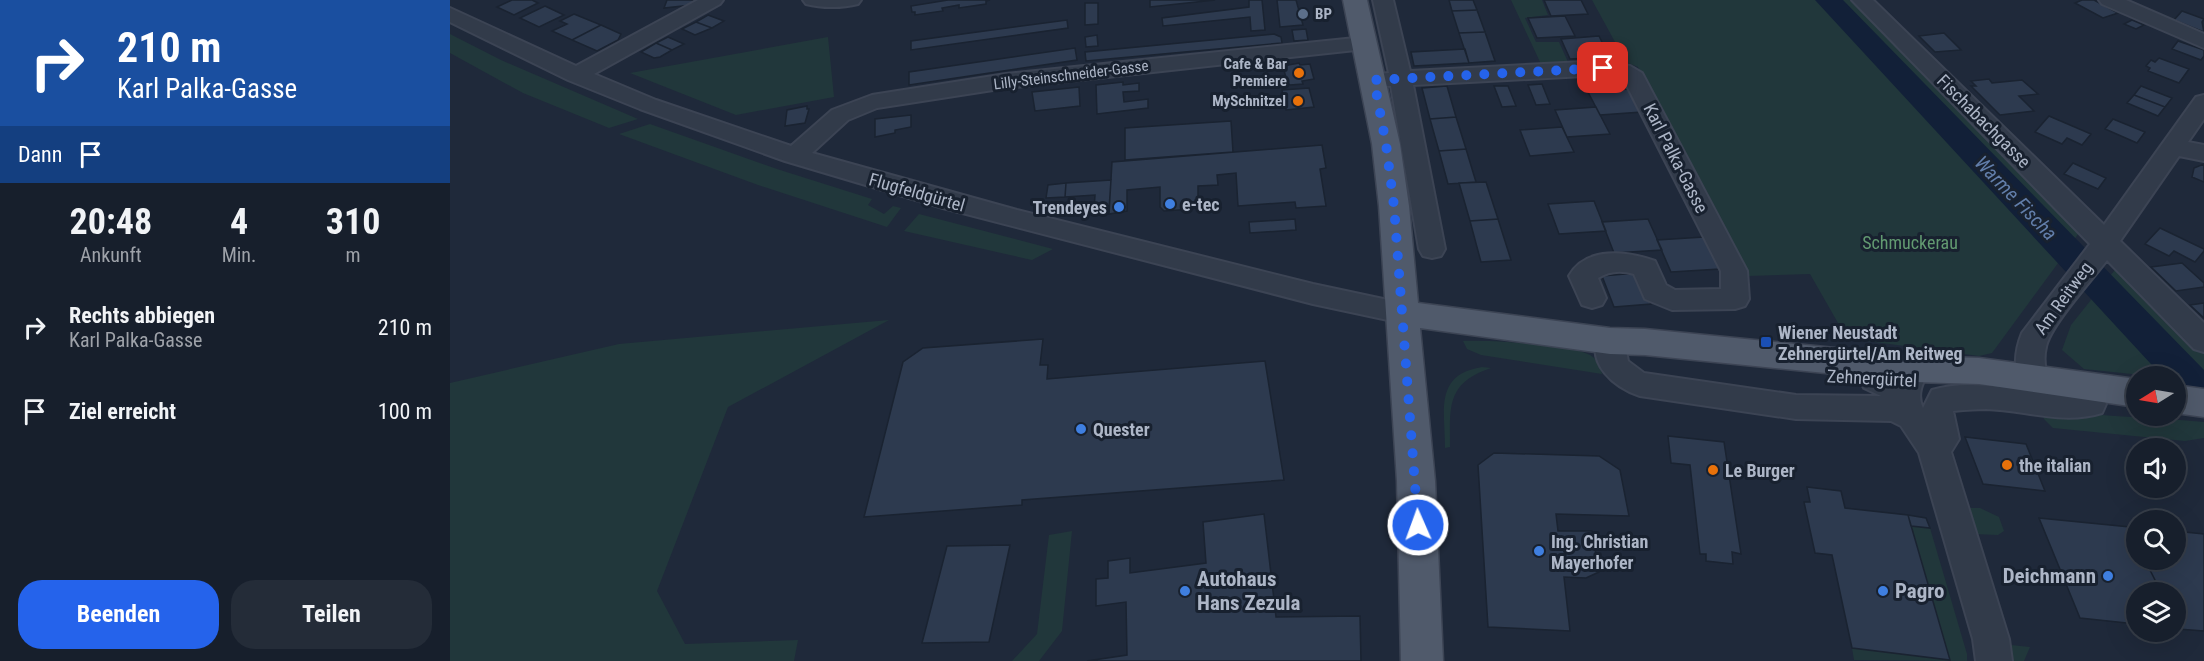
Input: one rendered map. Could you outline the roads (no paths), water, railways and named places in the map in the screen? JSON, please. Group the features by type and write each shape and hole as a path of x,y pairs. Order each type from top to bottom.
{"main road":[{"path":"1355,0 1365,43 1388,80 1386,144 1416,481 1422,661"},
{"name":"Zehnergürtel","path":"1402,313 1610,341 1645,342 1910,391 2035,385 2126,392"},
{"name":"Zehnergürtel","path":"1610,341 1642,356 1875,380 1910,391"},
{"name":"Zehnergürtel","path":"2035,385 2091,404 2126,407"}],"street":[{"path":"576,75 713,0"},
{"path":"813,0 850,0"},
{"path":"1383,0 1388,80 1432,249"},
{"name":"Fischabachgasse","path":"1862,0 2092,260"},
{"path":"2109,0 2204,42"},
{"name":"Flugfeldgürtel","path":"450,14 576,75 794,156 939,199 1205,265 1352,305 1402,313"},
{"name":"Lilly-Steinschneider-Gasse","path":"794,156 840,115 872,102 1006,81 1365,43"},
{"name":"Karl Palka-Gasse","path":"1388,80 1603,68 1622,70 1634,78 1734,271 1735,299 1672,300 1655,292 1645,268 1631,262 1593,266 1583,276 1592,298"},
{"name":"Am Reitweg","path":"2035,385 2029,367 2029,349 2036,333 2092,260 2204,102"},
{"path":"2172,147 2204,153"},
{"name":"Am Reitweg","path":"2092,260 2204,341"},
{"name":"Zehnergürtel","path":"1610,341 1612,361 1623,377 1640,384 1796,407 1902,411 1910,391"},
{"path":"1910,391 1934,448 1945,492 1991,639 1994,661"},
{"path":"1934,448 1943,439 1936,413 1943,399 1986,397 2061,406 2091,404"}],"waterway":[{"name":"Warme Fischa","path":"1828,0 2204,396"}],"place":[{"name":"BP","path":"1303,14"},
{"name":"Cafe & Bar Premiere","path":"1299,73"},
{"name":"MySchnitzel","path":"1298,101"},
{"name":"e-tec","path":"1170,204"},
{"name":"Trendeyes","path":"1119,207"},
{"name":"Wiener Neustadt Zehnergürtel/Am Reitweg","path":"1766,342"},
{"name":"Quester","path":"1081,429"},
{"name":"the italian","path":"2007,465"},
{"name":"Le Burger","path":"1713,470"},
{"name":"Ing. Christian Mayerhofer","path":"1539,551"},
{"name":"Deichmann","path":"2108,576"},
{"name":"Autohaus Hans Zezula","path":"1185,591"},
{"name":"Pagro","path":"1883,591"}],"park label":[{"name":"Schmuckerau","path":"1910,242"}]}
